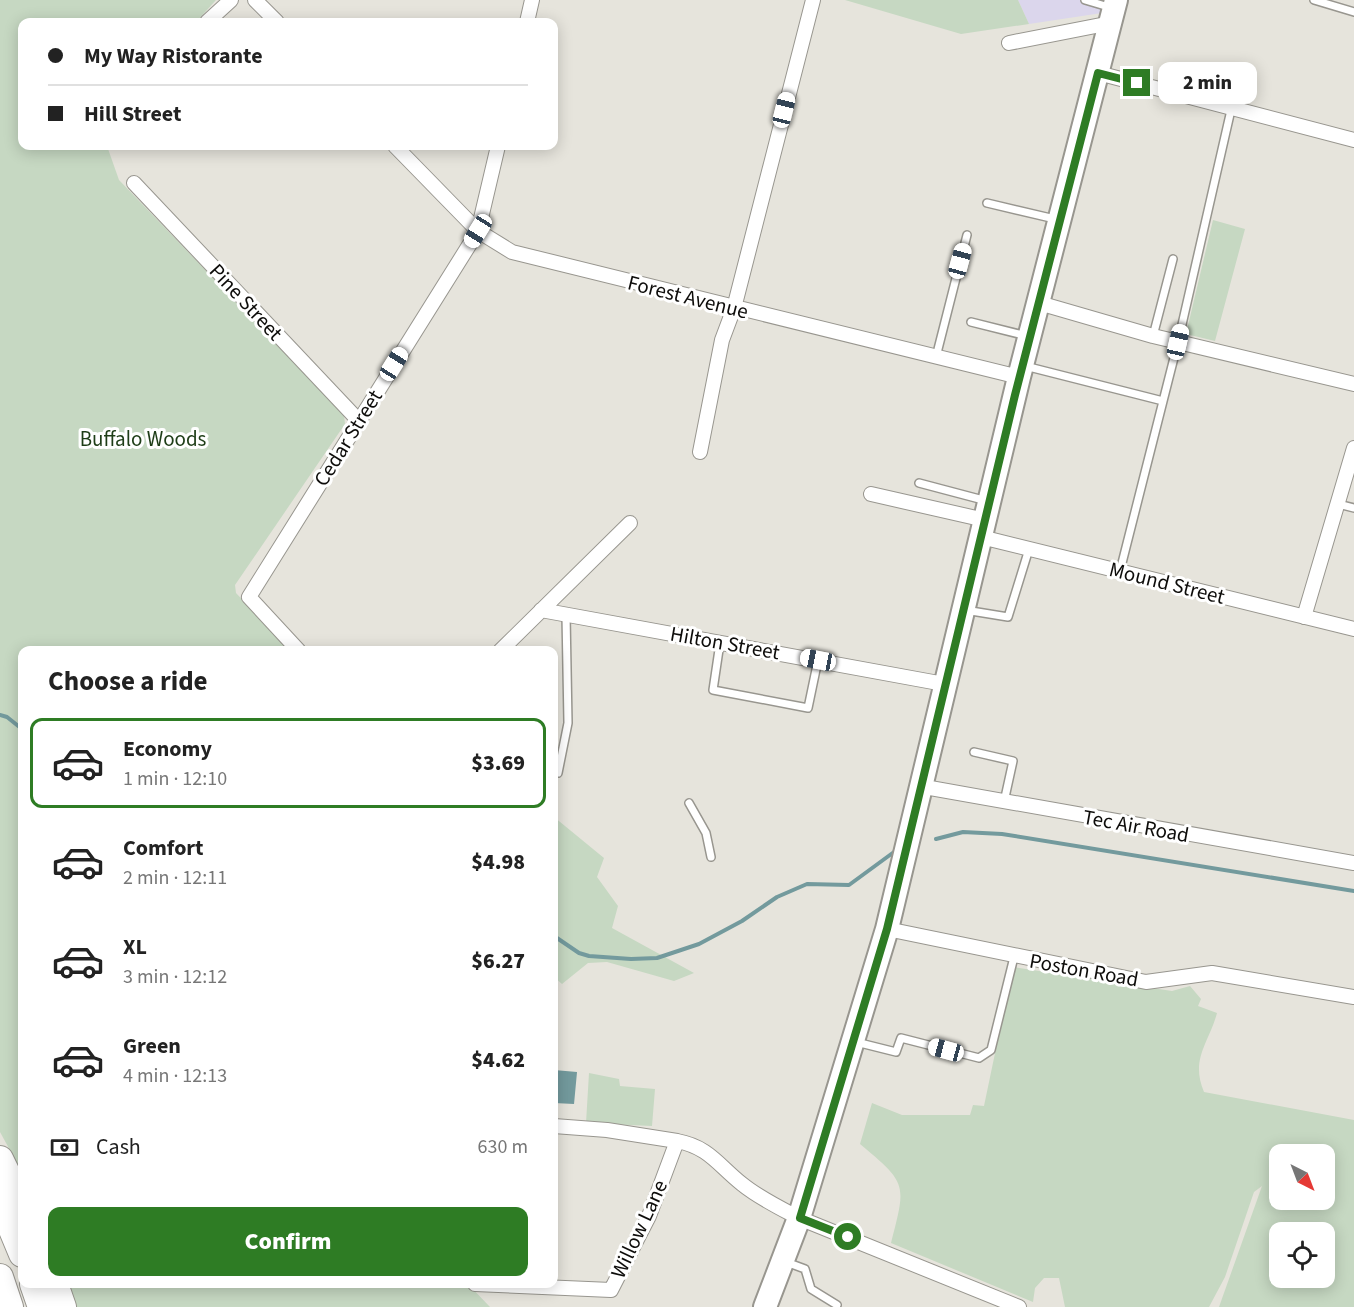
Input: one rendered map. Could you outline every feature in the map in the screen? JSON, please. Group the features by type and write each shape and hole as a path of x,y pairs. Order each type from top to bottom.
{"highway":[{"path":"0,1159 18,1196"},
{"path":"0,1201 18,1244"},
{"path":"0,1277 10,1307"},
{"path":"34,1288 41,1307"},
{"path":"56,1288 63,1307"}],"main road":[{"path":"765,1307 800,1218 887,929 1021,371 1114,10"}],"street":[{"path":"211,18 231,0"},
{"path":"255,0 273,18"},
{"path":"528,18 532,0"},
{"path":"700,453 722,340 734,308 813,0"},
{"path":"1010,43 1114,10"},
{"path":"1098,73 1231,110 1354,140"},
{"name":"Forest Avenue","path":"399,150 478,231 512,252 936,357 1021,371"},
{"name":"Cedar Street","path":"294,646 249,597 478,231 497,150"},
{"name":"Pine Street","path":"134,183 359,422"},
{"path":"1039,303 1153,336 1354,384"},
{"path":"1304,617 1354,448"},
{"name":"Mound Street","path":"872,494 985,519 1029,549 1354,629"},
{"path":"505,646 630,523"},
{"name":"Hilton Street","path":"541,610 944,684"},
{"name":"Tec Air Road","path":"920,786 1354,863"},
{"name":"Poston Road","path":"887,929 1014,957 1146,982 1212,973 1354,997"},
{"path":"558,1126 608,1130 695,1144 713,1156 757,1195 800,1218 1019,1307"},
{"name":"Willow Lane","path":"558,1288 611,1290 649,1216 677,1141"}],"lane":[{"path":"1085,0 1114,10"},
{"path":"1314,0 1354,12"},
{"path":"1120,571 1178,342 1231,110"},
{"path":"987,202 1060,220"},
{"path":"936,357 967,235"},
{"path":"1153,336 1173,259"},
{"path":"971,322 1030,337"},
{"path":"1021,371 1163,401"},
{"path":"919,483 985,519"},
{"path":"1338,504 1354,508"},
{"path":"962,610 1008,617 1029,549"},
{"path":"558,773 568,723 566,615"},
{"path":"720,642 713,690 808,708 818,660"},
{"path":"974,752 1013,761 1004,802"},
{"path":"689,803 706,833 711,857"},
{"path":"854,1042 896,1052 901,1038 980,1058 991,1050 1014,957"},
{"path":"784,1262 805,1269 811,1289 837,1305"}],"shaded area":[{"path":"1018,0 1105,0 1102,13 1029,24"}],"green space":[{"name":"Buffalo Woods","path":"0,0 216,0 200,18 18,18 18,150 108,150 119,180 344,415 345,424 235,585 236,593 286,646 18,646 18,1165 0,1132"},
{"path":"845,0 1018,0 1029,24 961,34"},
{"path":"1213,220 1245,229 1215,341 1186,334"},
{"path":"558,820 604,858 597,877 618,906 612,928 694,973 674,981 607,962 588,963 562,984 558,980"},
{"path":"1013,967 1172,991 1190,986 1201,999 1198,1006 1217,1013 1200,1060 1200,1080 1204,1092 1354,1120 1354,1307 1219,1307 1262,1186 1254,1192 1225,1277 1209,1307 1065,1307 1059,1278 1044,1278 1035,1288 1033,1302 891,1243 899,1208 899,1186 887,1168 860,1144 872,1103 902,1115 970,1115 973,1105 984,1106"},
{"path":"589,1073 619,1079 620,1086 655,1089 652,1126 586,1123"},
{"path":"65,1288 472,1288 490,1307 70,1307"}],"water":[{"path":"558,1070 577,1072 574,1104 558,1103"}],"waterway":[{"path":"0,715 7,717 18,726"},
{"path":"936,839 963,832 1002,834 1354,891"},
{"path":"558,939 579,953 589,956 657,958 699,944 742,921 777,897 807,884 849,885 894,852"}],"route":[{"path":"848,1237 800,1218 887,929 1015,395 1098,73 1137,83"}]}
